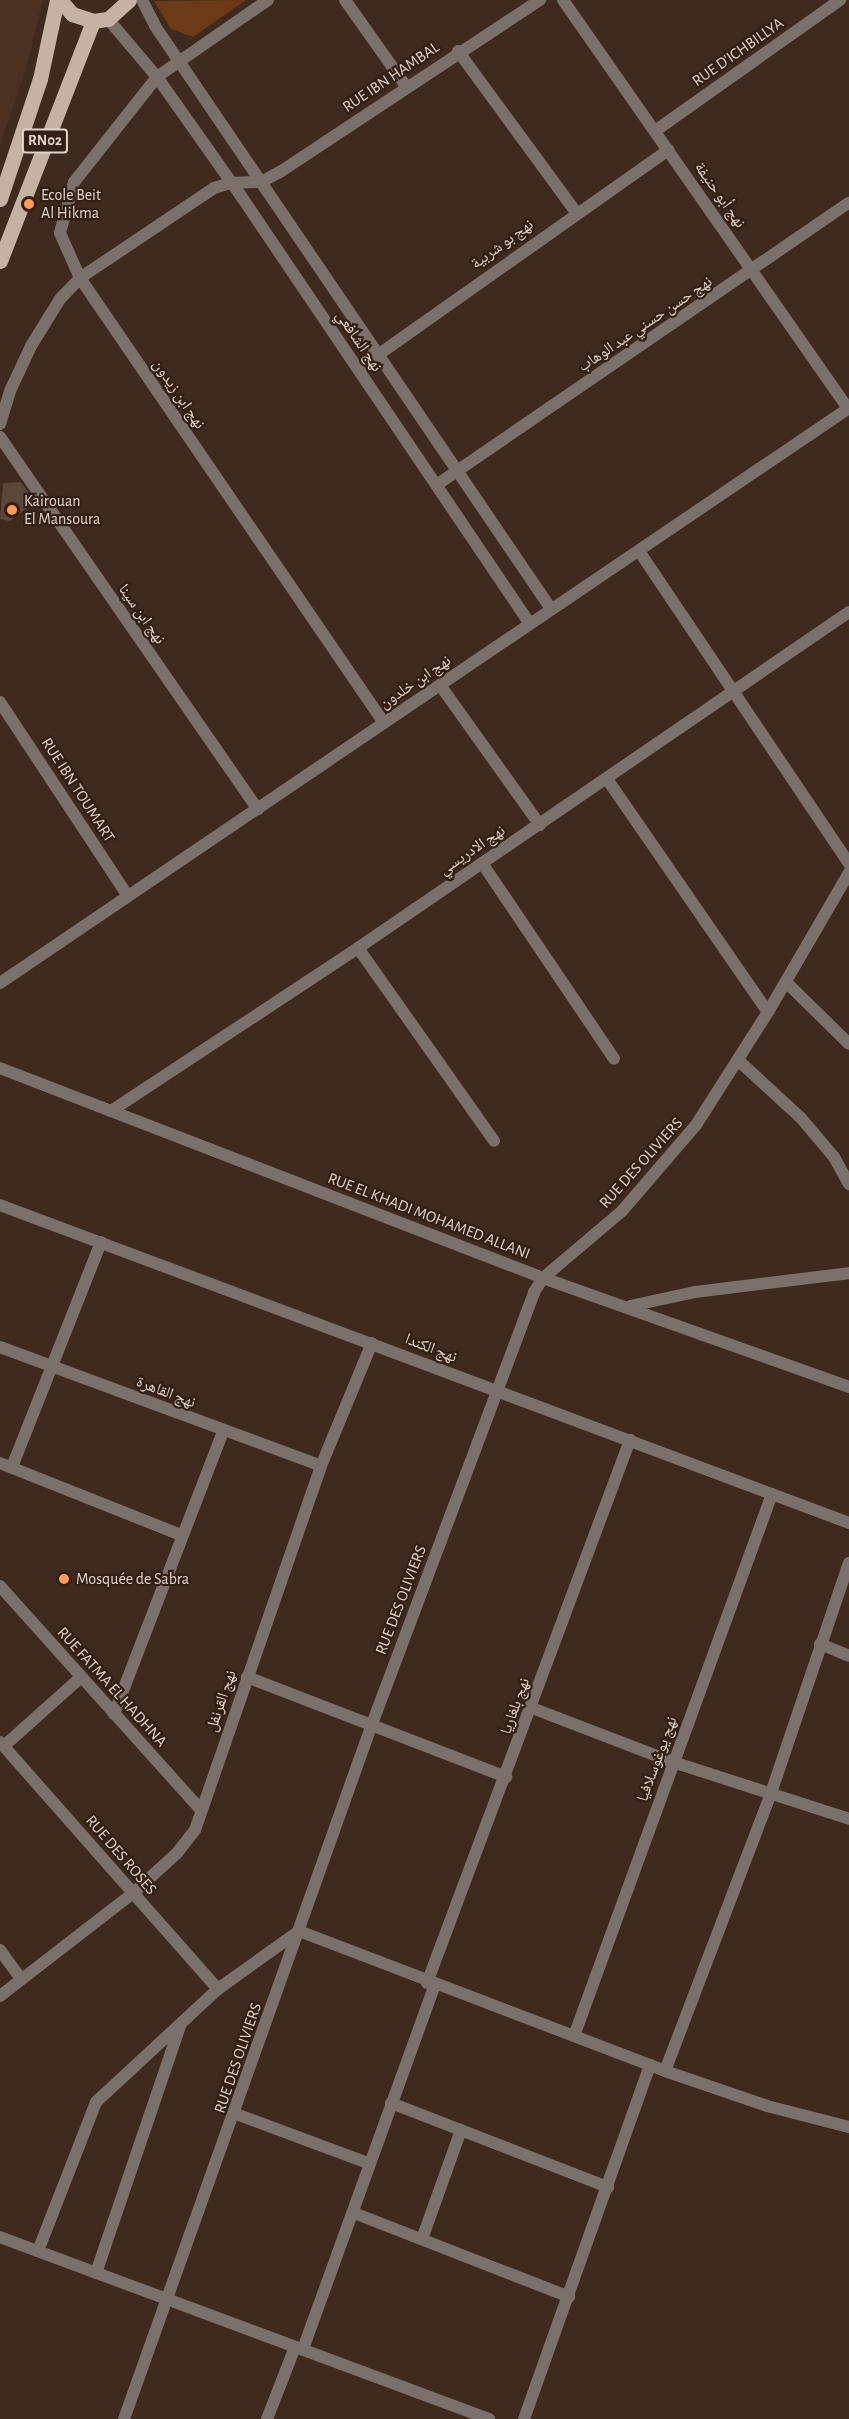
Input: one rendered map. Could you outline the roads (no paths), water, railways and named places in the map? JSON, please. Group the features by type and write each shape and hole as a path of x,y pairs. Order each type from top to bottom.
{"main road":[{"name":"RN02","path":"58,0 72,14 100,20"},
{"name":"RN02","path":"0,200 40,79 58,0"},
{"name":"RN02","path":"0,261 100,20 129,0"}],"street":[{"name":"نهج الشافعي","path":"142,0 261,182 551,609"},
{"name":"نهج ابن زيدون","path":"268,0 158,77 92,156 67,198 60,233 80,278 384,723"},
{"path":"345,0 406,86"},
{"name":"RUE IBN HAMBAL","path":"261,182 458,51 540,0"},
{"name":"نهج أبو حنيفة","path":"563,0 849,408"},
{"name":"RUE D'ICHBILLYA","path":"655,131 840,0"},
{"name":"نهج الشافعي","path":"100,20 158,77 438,484 531,624"},
{"path":"458,51 576,212"},
{"name":"نهج بو شربية","path":"358,369 576,212 668,150"},
{"path":"0,424 10,391 32,346 60,299 80,278 193,201 230,183 261,182"},
{"name":"نهج حسن حسني عبد الوهاب","path":"438,484 849,203"},
{"name":"نهج ابن خلدون","path":"0,983 849,408"},
{"name":"نهج ابن سينا","path":"0,437 258,809"},
{"path":"639,550 731,692 849,864"},
{"name":"نهج الادريسي","path":"111,1112 540,825 849,612"},
{"path":"440,685 540,825"},
{"name":"RUE IBN TOUMART","path":"0,702 128,896"},
{"path":"607,779 768,1012"},
{"path":"482,863 614,1059"},
{"name":"RUE DES OLIVIERS","path":"124,2419 165,2302 236,2114 372,1724 526,1311 543,1278 629,1204 696,1125 845,892 849,873"},
{"path":"358,948 494,1141"},
{"path":"786,982 849,1044"},
{"path":"738,1061 801,1118 834,1157 849,1184"},
{"name":"RUE EL KHADI MOHAMED ALLANI","path":"0,1068 543,1278 629,1306 849,1387"},
{"name":"نهج الكندا","path":"0,1205 849,1522"},
{"path":"101,1242 51,1366 6,1465 181,1535"},
{"path":"629,1306 694,1292 849,1273"},
{"name":"نهج القرنفل","path":"0,1995 132,1894 177,1853 195,1830 321,1466 372,1343"},
{"name":"نهج القاهرة","path":"0,1347 321,1466"},
{"path":"114,1714 181,1535 223,1431"},
{"name":"نهج بلغاريا","path":"267,2419 299,2348 354,2213 368,2163 431,1984 630,1440"},
{"name":"نهج يوغوسلافيا","path":"574,2036 772,1494"},
{"path":"665,2071 771,1792 849,1563"},
{"name":"RUE FATMA EL HADHNA","path":"0,1586 80,1678 201,1810"},
{"path":"820,1644 849,1656"},
{"path":"247,1677 506,1777"},
{"path":"2,1744 80,1678"},
{"path":"532,1708 673,1762 849,1819"},
{"name":"RUE DES ROSES","path":"2,1744 218,1989"},
{"path":"38,2251 96,2103 182,2020 218,1989 299,1931 431,1984 665,2071 767,2106 849,2127"},
{"path":"0,1950 20,1978"},
{"path":"96,2273 182,2020"},
{"path":"524,2419 650,2065"},
{"path":"391,2103 608,2187"},
{"path":"236,2114 368,2163"},
{"path":"422,2239 461,2130"},
{"path":"354,2213 568,2296"},
{"path":"0,2237 165,2302 299,2348 489,2419"}],"place":[{"name":"Ecole Beit Al Hikma","path":"29,204"},
{"name":"Kairouan El Mansoura","path":"12,510"},
{"name":"Mosquée de Sabra","path":"64,1579"}]}
